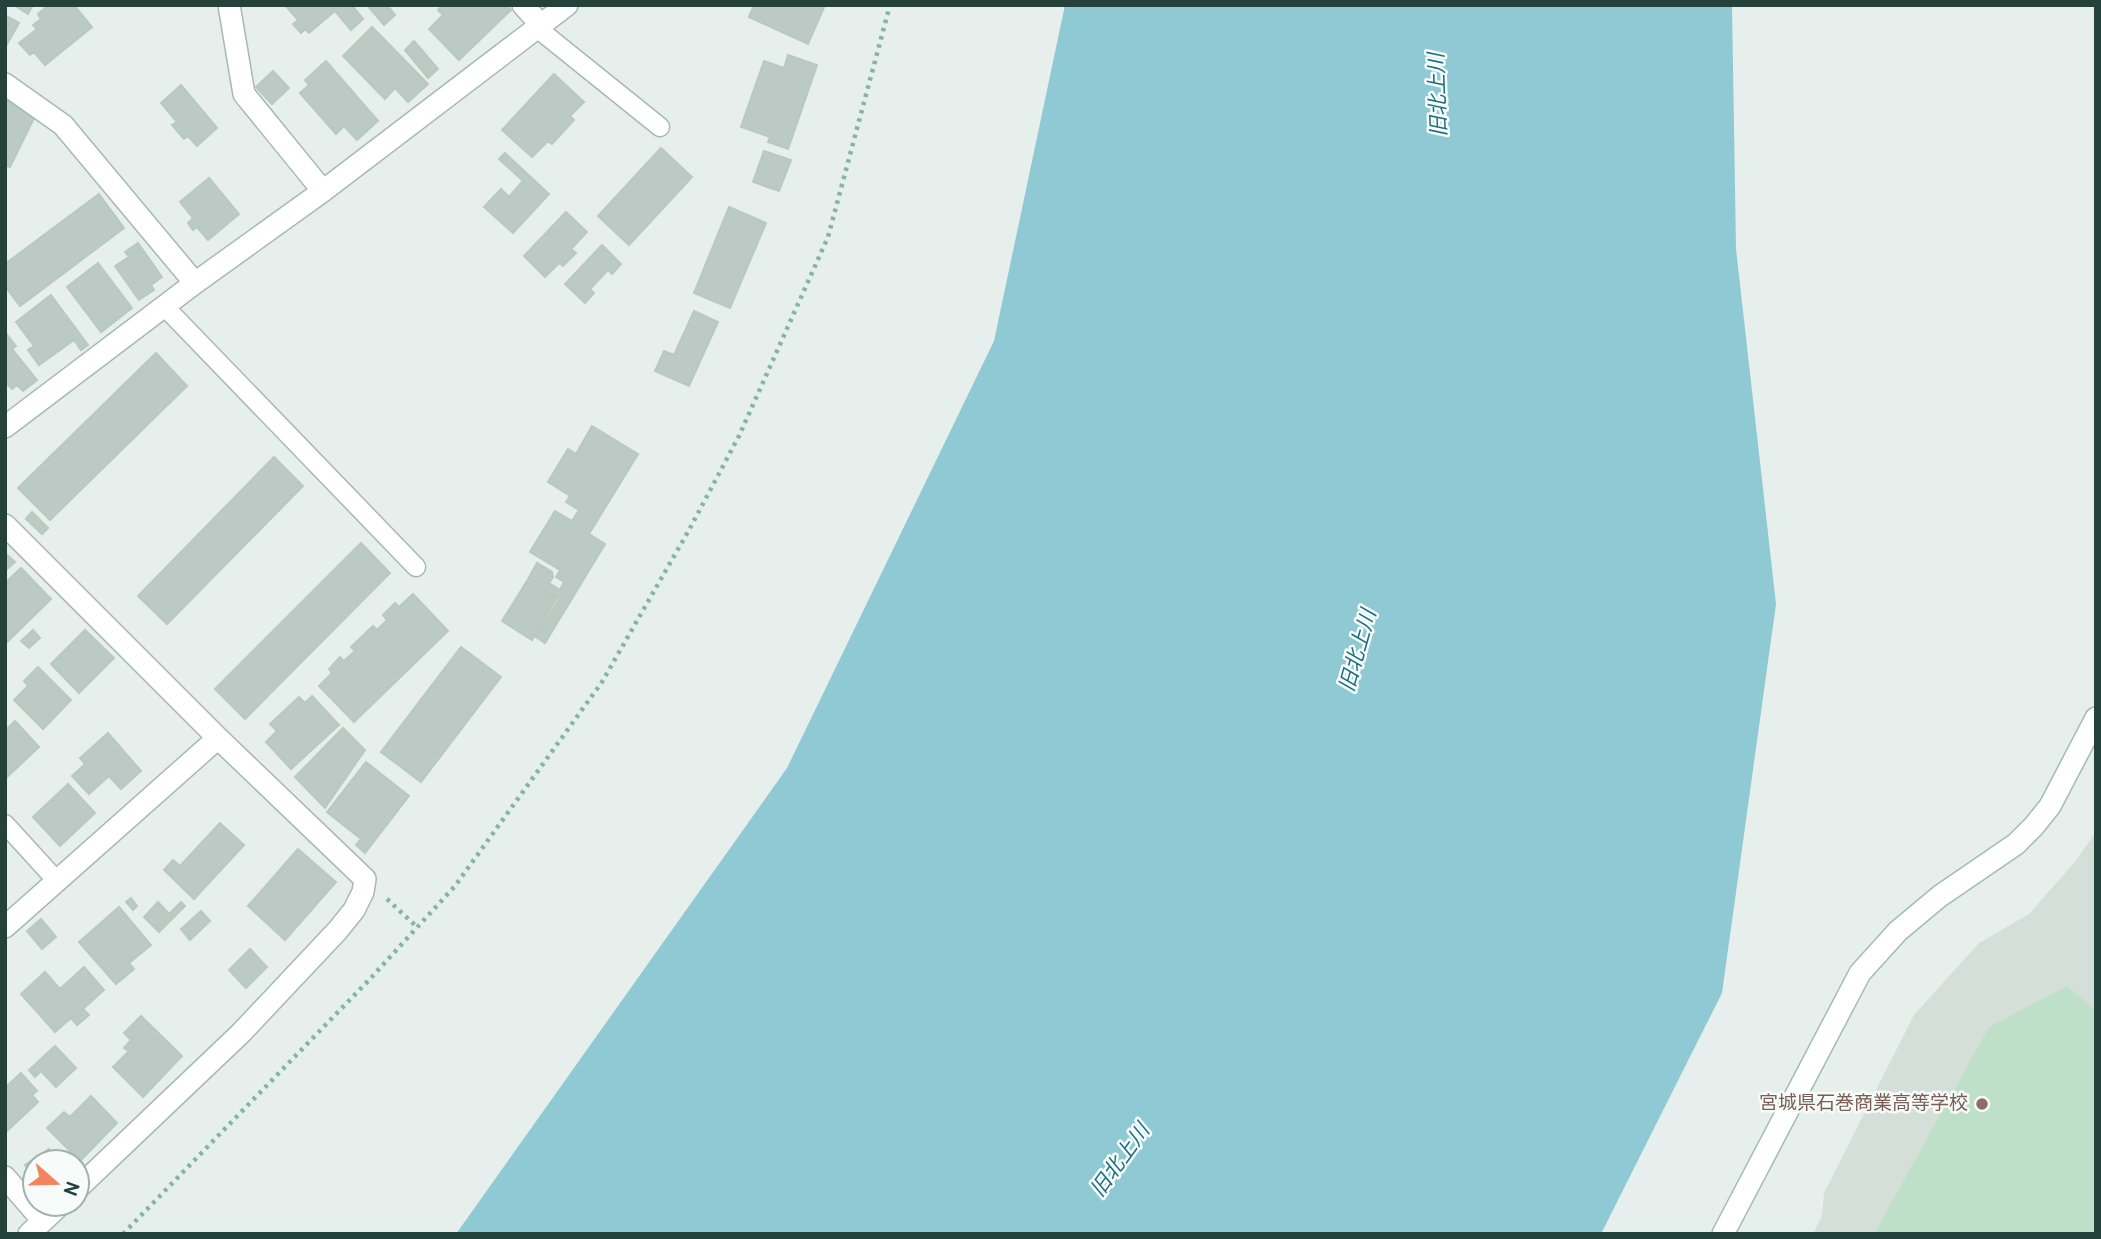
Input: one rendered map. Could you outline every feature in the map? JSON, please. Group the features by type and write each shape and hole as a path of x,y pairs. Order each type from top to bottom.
{"street":[{"path":"229,5 244,94 323,191"},
{"path":"523,5 539,27"},
{"path":"5,427 164,306 323,191 567,5"},
{"path":"5,84 63,125 195,283"},
{"path":"5,525 218,738 365,879 363,892 354,910 338,930 241,1033 91,1176"},
{"path":"1723,1234 1860,973 1898,931 1940,895 2016,844 2034,826 2050,806 2096,718"},
{"path":"5,927 218,738"},
{"path":"5,1177 36,1227"}],"lane":[{"path":"539,27 660,127"},
{"path":"164,306 416,567"},
{"path":"5,824 57,881"}],"path":[{"path":"122,1234 360,990 455,886 602,682 689,530 738,436 828,236 890,5"}],"shaded area":[{"name":"宮城県石巻商業高等学校","path":"2096,832 2096,1234 1813,1234 1822,1216 1824,1193 1914,1015 1979,943 2029,914 2074,863"}],"green space":[{"path":"2067,986 2096,1010 2096,1234 1874,1234 1989,1027"}],"water":[{"name":"旧北上川","path":"1065,5 1732,5 1736,249 1776,604 1722,993 1601,1234 456,1234 787,768 994,341"}],"building":[{"path":"14,5 33,5 28,14"},
{"path":"49,5 74,5 92,27 45,65 34,52 30,55 19,43 37,29 33,25 41,19 38,14"},
{"path":"285,5 352,5 363,19 351,30 335,11 309,33 305,29 301,33 293,24 298,20"},
{"path":"367,5 387,5 395,15 384,25"},
{"path":"443,5 506,5 511,10 459,60 429,29 443,15 438,10"},
{"path":"754,5 825,5 808,44 749,17"},
{"path":"5,15 19,23 5,48"},
{"path":"372,27 428,84 408,102 395,88 385,99 343,56"},
{"path":"414,41 438,69 428,78 405,50"},
{"path":"788,55 817,65 788,149 768,142 770,137 741,127 764,61 784,68"},
{"path":"326,61 378,121 357,140 344,126 336,134 300,93 309,85 305,80"},
{"path":"273,71 289,88 272,104 256,87"},
{"path":"554,74 584,102 570,116 574,120 552,144 548,141 532,157 502,130"},
{"path":"181,85 217,128 197,146 188,136 184,139 172,125 177,122 161,103"},
{"path":"5,99 34,118 10,167 5,165"},
{"path":"661,148 692,177 629,245 598,216"},
{"path":"764,151 791,160 779,191 753,182"},
{"path":"505,153 549,194 513,233 484,207 501,189 509,197 523,181 499,159"},
{"path":"209,178 239,214 208,240 197,227 193,230 188,223 193,218 180,202"},
{"path":"99,194 124,228 20,306 5,286 5,264"},
{"path":"729,207 766,223 730,308 694,293"},
{"path":"566,212 587,232 571,249 576,253 563,266 559,263 545,277 524,256"},
{"path":"138,243 162,277 151,285 154,290 139,300 115,266 129,257 125,252"},
{"path":"602,245 621,264 612,274 608,270 590,289 594,293 585,303 565,284"},
{"path":"98,263 132,308 101,332 67,287"},
{"path":"51,295 88,345 81,350 74,340 39,365 28,350 34,346 16,322"},
{"path":"694,311 718,322 689,386 655,371 664,351 674,355"},
{"path":"5,332 16,346 12,349 37,380 23,391 17,385 12,389 5,381"},
{"path":"156,353 187,386 50,520 18,488"},
{"path":"592,426 638,454 589,534 605,544 545,643 536,637 559,599 528,579 537,563 552,572 553,577 549,583 560,590 564,582 556,577 560,570 530,552 555,511 572,521 579,510 566,502 570,496 548,482 568,449 576,454"},
{"path":"274,457 303,486 167,624 138,596"},
{"path":"32,512 48,528 42,534 26,519"},
{"path":"361,543 390,573 245,719 215,689"},
{"path":"5,553 15,562 5,571"},
{"path":"21,568 51,599 5,644 5,583"},
{"path":"527,581 556,599 532,640 502,621"},
{"path":"413,594 448,631 354,722 319,686 332,673 329,669 340,657 344,661 355,651 351,647 373,626 377,630 387,620 383,615 395,603 399,607"},
{"path":"33,630 40,638 29,648 21,641"},
{"path":"85,630 114,658 79,693 51,664"},
{"path":"461,647 501,677 421,782 381,752"},
{"path":"38,667 71,700 43,729 14,700 28,686 24,681"},
{"path":"312,696 339,725 291,769 266,742 277,731 270,724 299,697 305,703"},
{"path":"15,721 39,747 5,779 5,731"},
{"path":"343,728 365,750 325,808 295,777"},
{"path":"108,733 141,771 121,789 109,776 89,794 72,776 85,764 80,758"},
{"path":"366,762 409,796 365,853 356,845 361,839 327,812"},
{"path":"68,784 95,813 60,846 33,817"},
{"path":"220,823 244,845 194,899 164,870 173,860 180,866"},
{"path":"298,849 336,882 285,940 248,906"},
{"path":"131,898 137,906 133,910 126,902"},
{"path":"158,902 169,914 181,902 185,906 159,932 144,917"},
{"path":"119,907 151,945 129,963 134,969 116,984 79,942"},
{"path":"201,911 210,921 190,940 181,929"},
{"path":"41,919 56,937 42,949 27,931"},
{"path":"250,949 267,967 246,988 229,970"},
{"path":"84,967 104,990 83,1009 89,1015 77,1025 71,1018 55,1032 21,994 45,972 60,989"},
{"path":"141,1016 182,1056 143,1097 113,1067 129,1051 124,1048 131,1040 124,1033"},
{"path":"55,1046 76,1068 56,1087 41,1071 35,1077 29,1070"},
{"path":"21,1073 37,1091 32,1095 38,1102 7,1131 5,1088"},
{"path":"91,1096 117,1123 91,1150 67,1148 47,1128 64,1112 70,1117"}],"place":[{"name":"宮城県石巻商業高等学校","path":"1982,1104"}]}
